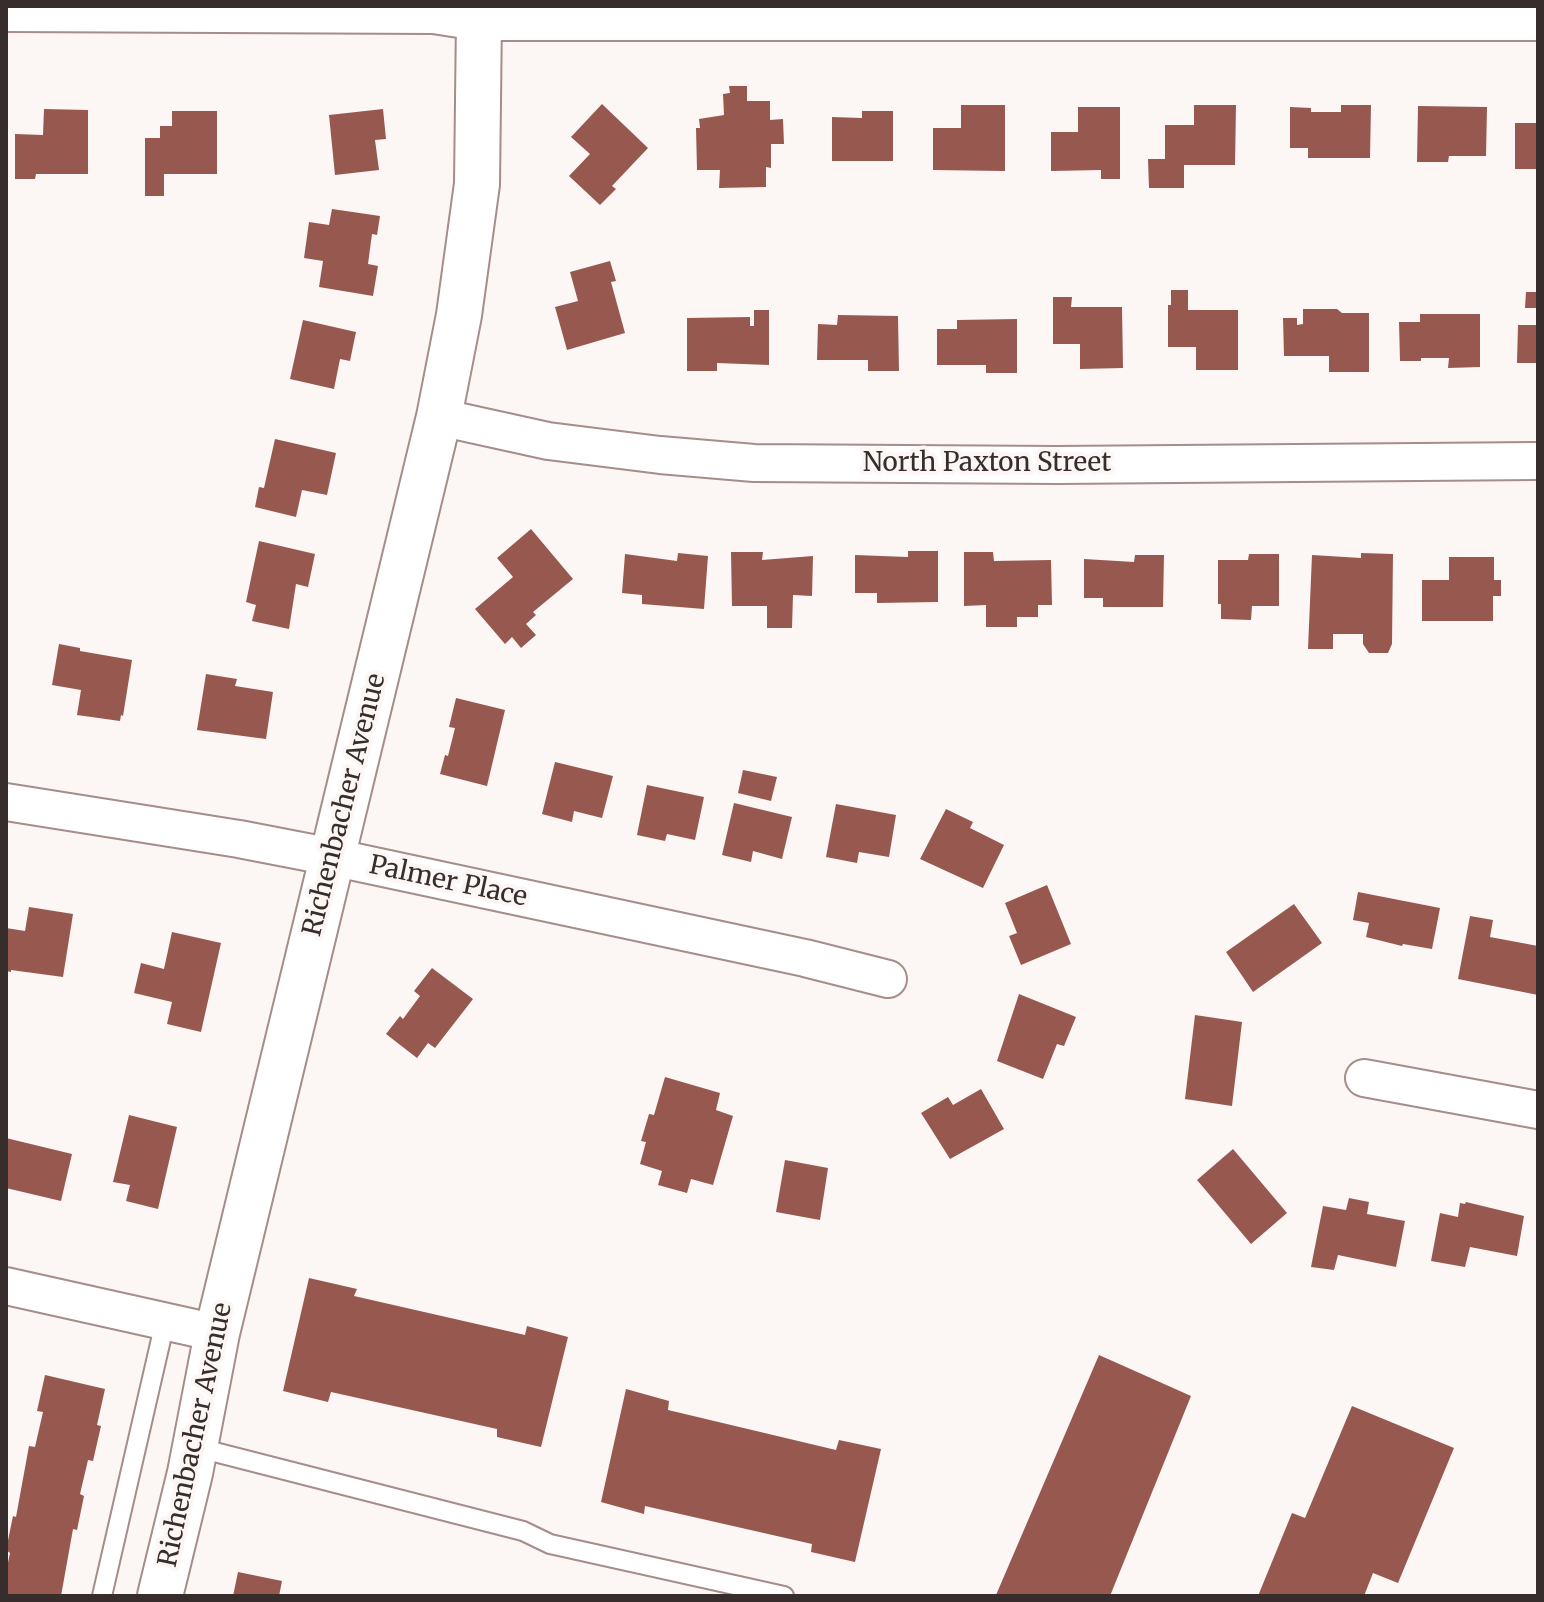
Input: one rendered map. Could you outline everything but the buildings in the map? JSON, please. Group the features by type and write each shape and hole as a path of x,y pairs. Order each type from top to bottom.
{"street":[{"path":"6,9 1538,18"},
{"name":"Richenbacher Avenue","path":"160,1596 195,1447 217,1333 439,417 459,315 477,184 480,12"},
{"name":"North Paxton Street","path":"439,417 548,441 754,463 1057,465 1538,461"},
{"name":"Palmer Place","path":"6,802 332,857 805,958 888,979"},
{"path":"1364,1078 1538,1110"},
{"path":"6,1286 217,1333"}],"lane":[{"path":"102,1596 165,1322"},
{"path":"195,1447 523,1531 550,1544 784,1596"}]}
